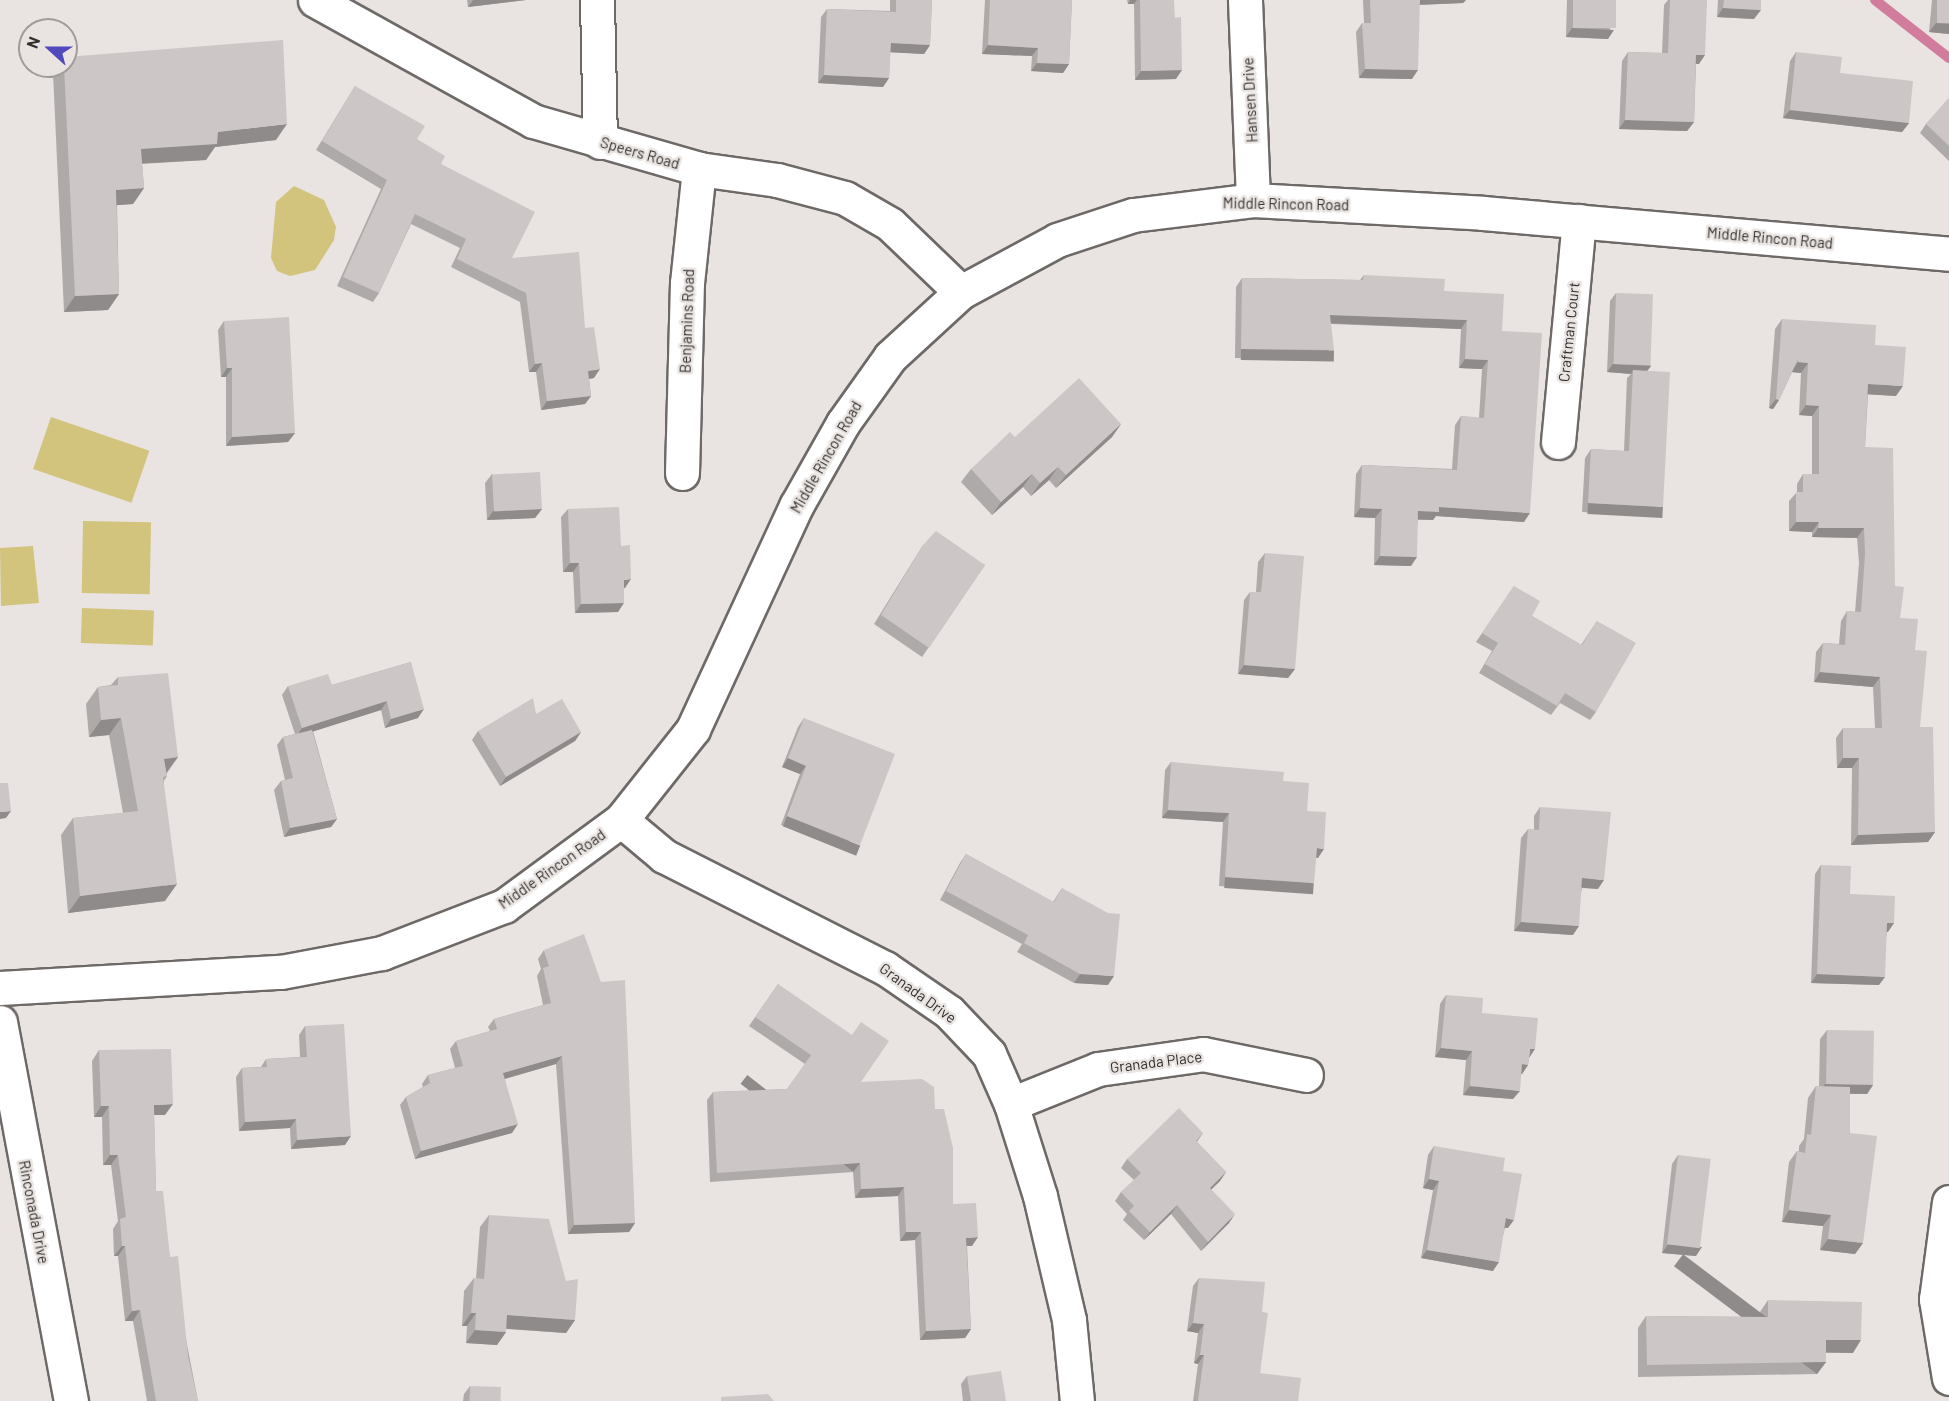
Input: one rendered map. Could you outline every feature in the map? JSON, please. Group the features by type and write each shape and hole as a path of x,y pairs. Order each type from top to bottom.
{"street":[{"name":"Speers Road","path":"315,0 533,121 699,169 777,180 845,198 890,224 961,292"},
{"path":"597,0 600,142"},
{"name":"Hansen Drive","path":"1245,0 1253,200"},
{"name":"Benjamins Road","path":"682,473 687,283 699,169"},
{"name":"Middle Rincon Road","path":"0,988 281,972 382,953 504,906 621,820 693,729 796,506 843,423 890,357 961,292 1057,240 1133,215 1253,200 1579,221 1949,254"},
{"name":"Craftman Court","path":"1558,442 1579,221"},
{"name":"Granada Drive","path":"621,820 664,856 885,968 949,1012 989,1054 1011,1104 1040,1196 1069,1320 1077,1401"},
{"name":"Rinconada Drive","path":"0,1022 71,1401"},
{"name":"Granada Place","path":"1011,1104 1098,1068 1203,1054 1306,1075"},
{"path":"1949,1202 1936,1299 1949,1378"}],"shaded area":[{"path":"294,186 324,200 336,227 334,240 315,270 290,276 277,271 271,258 276,202"},
{"path":"51,417 149,451 131,503 33,469"},
{"path":"83,521 151,522 150,594 82,593"},
{"path":"33,546 39,603 1,606 0,548"},
{"path":"82,608 154,611 153,645 81,643"}],"building":[{"path":"896,0 932,0 930,45 891,43 889,78 824,75 827,9 896,12"},
{"path":"990,0 1072,0 1069,64 1037,63 1038,48 988,45"},
{"path":"1140,0 1174,0 1174,18 1181,17 1182,70 1141,71"},
{"path":"1370,0 1420,0 1418,70 1365,69 1362,23 1371,23"},
{"path":"1573,0 1616,0 1616,28 1573,28"},
{"path":"1670,0 1707,0 1705,55 1696,55 1694,122 1625,120 1628,52 1668,53"},
{"path":"1724,0 1761,0 1761,10 1723,8"},
{"path":"1937,0 1949,0 1949,23 1937,23"},
{"path":"283,40 287,124 218,132 217,144 141,149 144,188 116,190 119,294 75,296 65,78 78,78 78,56"},
{"path":"1796,52 1842,57 1840,73 1913,81 1909,123 1790,110"},
{"path":"355,86 425,126 417,139 445,156 441,164 535,212 512,258 579,252 585,328 594,327 600,369 588,371 591,396 547,401 542,363 535,364 526,293 457,259 466,239 415,214 379,293 343,277 387,180 322,141"},
{"path":"1949,98 1949,146 1926,124"},
{"path":"1364,275 1445,279 1444,291 1504,294 1502,331 1542,333 1530,513 1439,507 1439,512 1418,511 1417,557 1380,556 1382,509 1360,508 1362,465 1457,470 1461,416 1484,418 1488,360 1465,359 1467,320 1330,315 1334,350 1241,349 1242,278 1363,280"},
{"path":"1616,293 1653,294 1650,365 1614,364"},
{"path":"289,317 295,433 232,437 232,368 227,368 224,321"},
{"path":"1782,319 1876,325 1875,345 1906,347 1903,386 1868,384 1865,447 1893,448 1895,586 1904,587 1900,618 1918,619 1915,650 1927,651 1920,727 1933,727 1935,832 1858,835 1859,758 1843,758 1843,728 1882,728 1880,677 1820,672 1823,643 1845,645 1847,611 1861,612 1865,554 1864,528 1818,528 1819,522 1796,522 1796,492 1803,492 1803,474 1819,474 1819,406 1806,405 1808,363 1798,362 1798,359 1779,400 1776,399"},
{"path":"1633,370 1670,372 1663,507 1588,503 1591,449 1629,451"},
{"path":"1079,378 1121,424 1066,475 1058,467 1040,483 1032,474 1001,502 971,469 1010,432 1015,437"},
{"path":"540,472 542,509 494,511 492,475"},
{"path":"619,507 621,546 630,545 631,579 624,580 624,603 581,604 579,563 570,563 568,509"},
{"path":"936,531 985,565 929,648 881,615 923,545"},
{"path":"1265,553 1304,556 1295,669 1244,665 1250,592 1261,592"},
{"path":"1514,586 1540,601 1532,616 1582,645 1597,621 1636,643 1596,712 1565,693 1557,706 1485,664 1498,643 1482,633"},
{"path":"411,662 424,709 391,719 387,701 302,728 288,686 328,674 332,685"},
{"path":"168,673 178,757 164,759 167,776 163,777 177,884 80,896 73,818 138,811 121,718 101,720 98,687 118,685 118,677"},
{"path":"533,698 536,714 562,699 581,732 506,777 478,731"},
{"path":"804,718 895,754 860,845 787,816 806,766 788,758"},
{"path":"312,730 337,819 290,828 281,781 293,778 283,737"},
{"path":"1171,762 1284,772 1283,781 1309,783 1307,811 1326,812 1324,849 1317,848 1314,883 1225,877 1229,813 1168,810"},
{"path":"0,783 8,783 11,811 0,812"},
{"path":"1540,807 1611,812 1604,880 1582,878 1579,926 1521,922 1528,829 1539,830"},
{"path":"966,854 1054,902 1062,888 1108,913 1120,914 1114,976 1080,974 1024,943 1028,935 946,891"},
{"path":"1821,865 1851,866 1850,894 1895,896 1894,923 1887,923 1885,977 1817,974"},
{"path":"584,934 601,982 625,980 635,1223 574,1225 562,1056 503,1073 518,1124 421,1151 406,1097 430,1083 428,1075 463,1066 456,1041 497,1029 494,1019 551,1003 543,968 549,966 544,950"},
{"path":"778,984 852,1035 861,1022 889,1041 861,1082 922,1079 934,1087 935,1109 944,1109 953,1148 953,1204 976,1203 978,1237 966,1238 971,1329 926,1331 921,1232 906,1232 904,1187 861,1189 860,1163 717,1173 713,1092 787,1089 811,1055 755,1017"},
{"path":"1446,995 1483,998 1482,1013 1538,1018 1535,1049 1530,1049 1528,1065 1522,1064 1520,1091 1470,1086 1472,1051 1441,1048"},
{"path":"344,1024 351,1136 297,1140 296,1119 245,1122 242,1068 267,1067 266,1059 307,1057 305,1026"},
{"path":"1827,1030 1874,1031 1873,1085 1826,1084"},
{"path":"171,1049 173,1104 154,1105 156,1191 163,1191 170,1257 178,1256 188,1356 198,1401 156,1401 140,1310 132,1311 120,1219 126,1217 118,1155 110,1155 109,1106 101,1106 99,1050"},
{"path":"1816,1086 1850,1087 1850,1133 1877,1136 1863,1243 1828,1239 1831,1215 1789,1210 1797,1151 1805,1153 1807,1134 1811,1135"},
{"path":"1179,1108 1203,1133 1196,1141 1226,1172 1210,1188 1235,1214 1208,1242 1177,1205 1150,1232 1129,1211 1134,1206 1121,1192 1141,1173 1127,1159"},
{"path":"1434,1146 1505,1158 1503,1171 1522,1174 1514,1220 1506,1218 1499,1262 1427,1250 1439,1181 1429,1179"},
{"path":"1678,1155 1711,1159 1700,1248 1667,1244"},
{"path":"489,1215 549,1219 566,1281 578,1279 575,1320 507,1315 506,1332 475,1330 476,1313 471,1313 474,1278 484,1279"},
{"path":"1199,1278 1265,1282 1262,1312 1268,1313 1260,1373 1301,1378 1298,1401 1198,1401 1204,1355 1200,1355 1204,1324 1193,1323"},
{"path":"1768,1300 1862,1302 1861,1340 1826,1340 1826,1362 1647,1365 1646,1316 1768,1317"},
{"path":"1001,1371 1006,1401 971,1401 967,1376"},
{"path":"470,1386 501,1387 500,1401 469,1401"},
{"path":"768,1394 774,1401 721,1401 721,1397"}],"waterway":[{"path":"1875,0 1949,58"}]}
